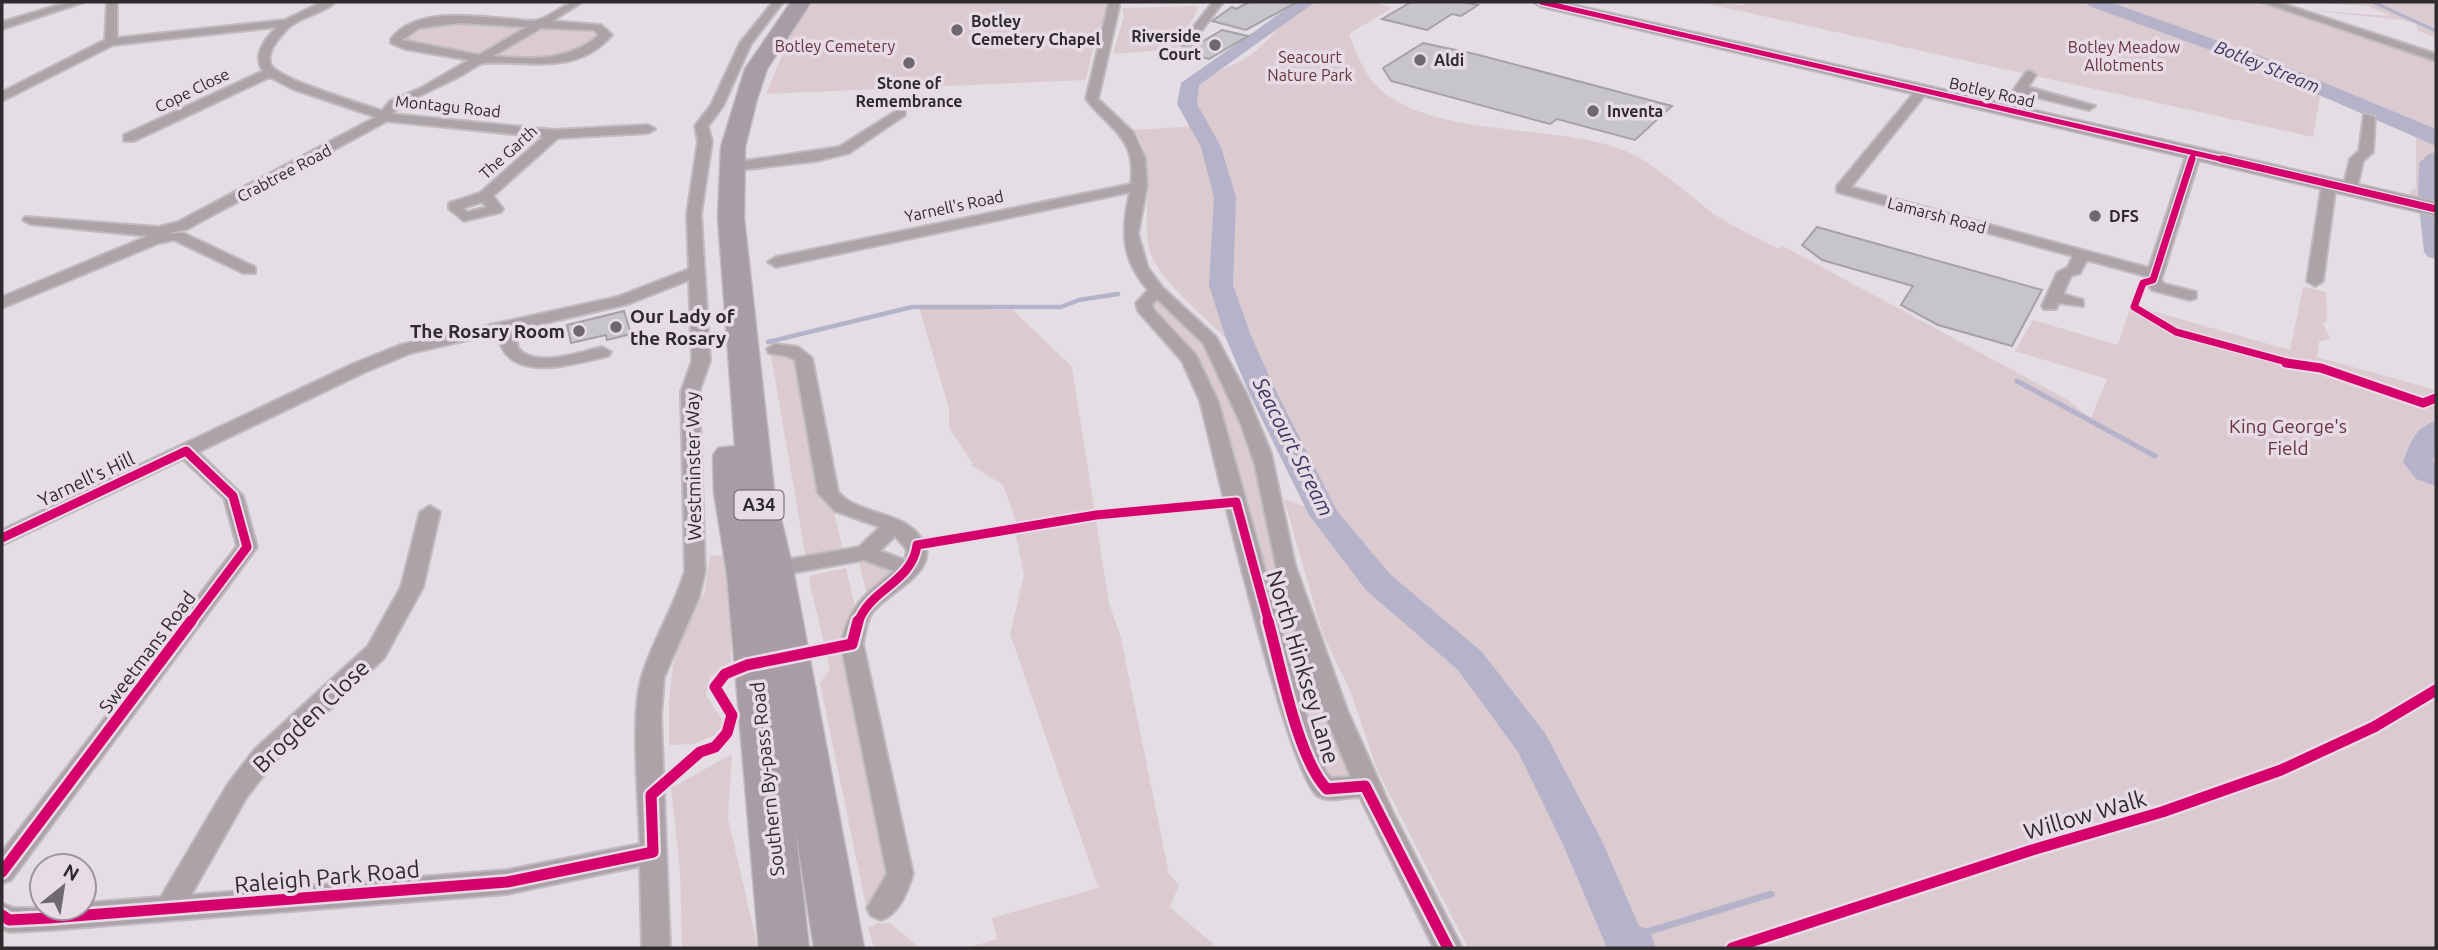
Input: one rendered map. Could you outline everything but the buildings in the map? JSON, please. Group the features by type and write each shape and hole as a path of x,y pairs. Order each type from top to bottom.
{"highway":[{"name":"Southern By-pass Road","path":"783,948 746,573 732,492 727,368 712,209 717,157 731,101 754,49 789,2"},
{"name":"Southern By-pass Road","path":"801,2 756,69 733,147 731,218 756,490 774,569 839,948"}],"main road":[{"name":"Botley Road","path":"1541,2 2436,209"}],"street":[{"path":"2,26 79,2"},
{"path":"111,43 112,2"},
{"path":"2,97 96,47 287,23 330,2"},
{"name":"Crabtree Road","path":"180,231 371,127 394,104 427,90 577,2"},
{"name":"Westminster Way","path":"656,948 649,716 653,677 688,597 695,571 690,392 701,361 699,271 694,214 705,141 701,126 717,106 746,43 778,2"},
{"name":"North Hinksey Lane","path":"1114,2 1115,11 1105,35 1092,99 1131,138 1140,161 1140,186 1129,216 1131,246 1140,269 1156,290 1201,330 1217,351 1265,464 1282,550 1324,678 1365,786 1448,948"},
{"path":"1186,44 1218,2"},
{"path":"2267,2 2436,58"},
{"path":"441,21 597,27 606,35 585,52 558,61 482,57 405,46 395,41 399,35 410,29 441,21"},
{"path":"270,72 264,64 264,55 271,40 287,23"},
{"name":"Montagu Road","path":"270,72 297,86 383,116 554,134 648,129"},
{"name":"Cope Close","path":"129,138 270,72"},
{"path":"2006,110 2030,75"},
{"path":"2020,89 2089,106"},
{"name":"Lamarsh Road","path":"1922,91 1842,189 2155,274 2153,281 2158,287 2190,295"},
{"path":"731,167 816,157 844,150 901,111"},
{"path":"2315,281 2340,186 2357,159 2367,152 2370,117"},
{"name":"The Garth","path":"485,196 554,134"},
{"path":"2155,274 2194,153"},
{"name":"Yarnell's Road","path":"776,262 1140,186"},
{"path":"30,220 158,235"},
{"path":"2,303 158,235 180,231 249,270"},
{"path":"2077,303 2052,301 2065,273 2074,270 2082,254"},
{"name":"Yarnell's Hill","path":"2,538 359,368 406,349 622,301 699,271"},
{"name":"North Hinksey Lane","path":"1156,290 1144,303 1146,311 1190,359 1209,401 1288,694 1315,778 1327,789 1365,786"},
{"path":"506,327 510,350 521,360 534,364 602,352"},
{"path":"775,349 792,351 803,358 828,493 837,506 894,525 913,537 917,545 917,560 863,609 852,644 900,874 894,891 881,908"},
{"name":"Sweetmans Road","path":"2,872 247,547 233,496 186,451"},
{"name":"Brogden Close","path":"169,909 237,791 264,756 376,652 412,587 430,512"},
{"path":"865,553 894,525"},
{"path":"774,569 865,553 909,569"},
{"name":"Raleigh Park Road","path":"2,915 9,920 507,882 653,852"}],"green space":[{"name":"Botley Cemetery","path":"812,2 1107,2 1109,11 1097,31 1086,80 766,94 795,24"},
{"path":"1318,2 1375,2 1392,8 1349,34 1366,72 1387,95 1415,110 1449,120 1598,142 1628,152 1662,173 1730,224 1779,249 1783,246 2066,399 2091,418 2107,379 2015,351 2033,320 2118,345 2131,305 2290,350 2303,287 2326,292 2327,321 2323,323 2330,339 2319,342 2317,357 2436,390 2436,948 1468,948 1378,772 1351,693 1322,632 1284,499 1324,514 1238,336 1221,285 1225,197 1211,147 1194,112 1199,111 1193,101 1193,90 1203,79 1256,51 1288,19"},
{"name":"Botley Meadow Allotments","path":"1699,2 1741,5 1746,2 2264,2 2436,60 2436,201 2407,195 2416,188 2416,130 2320,96 2313,137"},
{"path":"2299,2 2436,2 2436,38 2418,31 2416,24 2402,20 2296,9 2390,16 2368,6"},
{"path":"1199,7 1177,49 1113,54 1124,16 1122,8"},
{"path":"437,22 529,25 477,55 405,46 401,37 413,28"},
{"path":"540,26 587,28 598,34 560,56 537,59 493,57"},
{"path":"1197,126 1207,150 1220,210 1212,289 1222,301 1233,345 1163,275 1150,252 1147,237 1148,173 1141,143 1133,130"},
{"path":"1156,290 1201,330 1265,464 1282,550 1365,786 1327,789 1190,359 1146,311"},
{"path":"919,307 1013,310 1072,367 1109,603 1121,638 1169,874 1179,885 1170,907 1218,948 966,948 997,939 992,918 1101,887 1098,887 1010,634 1024,575 1014,526 1017,524 1003,485 971,465 973,464 949,428 949,409"},
{"path":"770,350 790,353 799,364 844,554 811,559 805,553"},
{"path":"710,555 730,556 731,667 710,677 706,695 723,721 719,734 693,744 669,745 669,699 673,665 683,632 705,591"},
{"path":"858,559 897,572 868,598"},
{"path":"846,568 856,610 895,870 882,899 867,911 820,683 830,669 809,580 812,575"},
{"path":"732,754 728,818 758,948 682,948 680,871 671,788"},
{"path":"878,923 890,923 920,948 874,948 868,928"}],"waterway":[{"name":"Seacourt Stream","path":"1307,2 1190,83 1187,104 1211,147 1225,197 1221,285 1238,336 1264,395 1324,515 1378,582 1470,661 1532,743 1582,841 1624,939 1634,943 1635,948"},
{"name":"Botley Stream","path":"2095,2 2252,59 2433,135 2436,140"},
{"path":"2373,2 2436,31"},
{"path":"2436,158 2430,163 2429,198 2436,252"},
{"path":"768,342 912,307 1061,307 1079,300 1118,294"},
{"path":"2017,381 2155,456"},
{"path":"2436,430 2426,439 2418,462 2426,472 2436,477"},
{"path":"1624,939 1771,894"}],"cycle path":[{"path":"1541,2 2436,209"},
{"path":"2194,153 2153,280 2143,283 2134,307 2176,332 2279,362 2321,368 2423,403 2436,398"},
{"path":"2,538 186,451 233,496 247,547 2,872"},
{"path":"2,915 9,920 49,918 507,882 653,852 651,795 700,752 715,747 727,733 732,715 715,687 725,674 747,665 852,644 865,607 906,573 916,555 917,545 1096,515 1236,502 1291,706 1316,778 1327,789 1365,786 1448,948"},
{"name":"Willow Walk","path":"1732,948 2032,850 2162,812 2281,770 2374,727 2436,690"}],"place":[{"name":"Botley Cemetery Chapel","path":"957,30"},
{"name":"Riverside Court","path":"1215,45"},
{"name":"Aldi","path":"1420,60"},
{"name":"Stone of Remembrance","path":"909,63"},
{"name":"Inventa","path":"1593,111"},
{"name":"DFS","path":"2095,216"},
{"name":"Our Lady of the Rosary","path":"616,327"},
{"name":"The Rosary Room","path":"579,331"}],"park label":[{"name":"Seacourt Nature Park","path":"1310,66"},
{"name":"King George's Field","path":"2288,437"}]}
